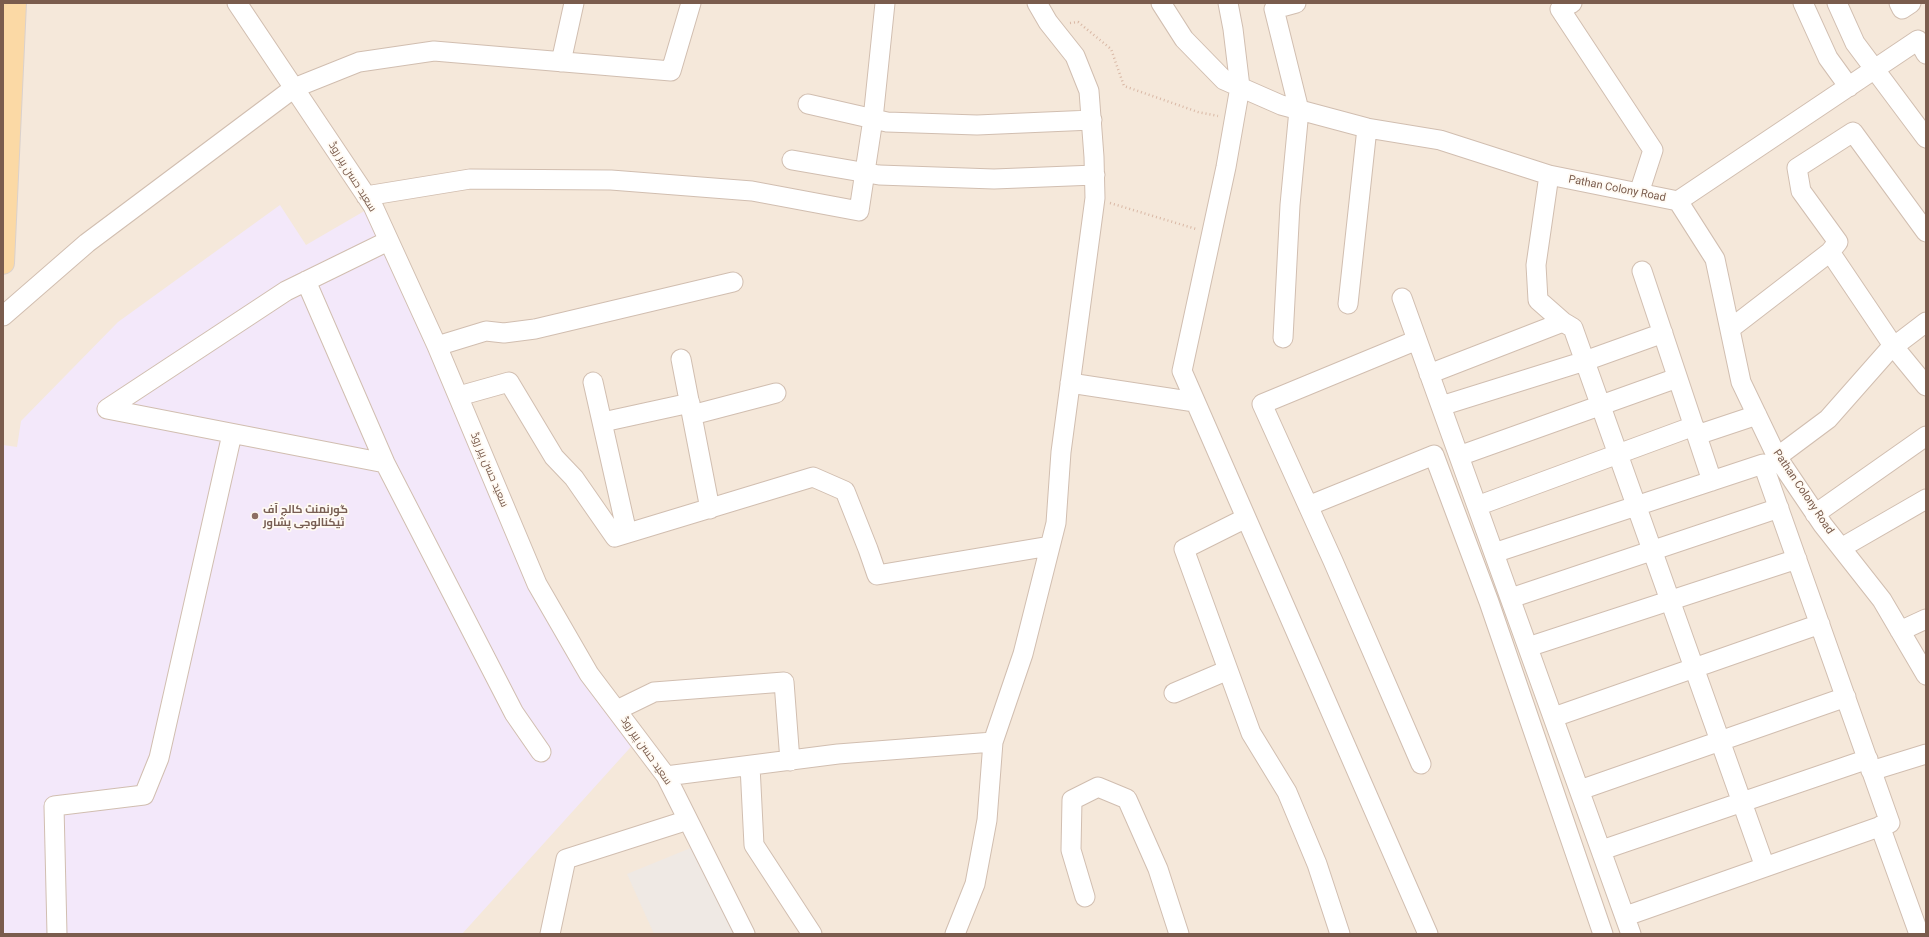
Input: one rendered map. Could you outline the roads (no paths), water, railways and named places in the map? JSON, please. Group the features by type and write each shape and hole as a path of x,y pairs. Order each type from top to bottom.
{"main road":[{"path":"3,263 6,133 15,3"}],"street":[{"name":"سعید حسن پیر روڈ","path":"237,3 373,206 459,396 537,584 589,674 666,776 745,934"},
{"path":"561,62 574,3"},
{"path":"3,316 87,243 294,88 359,62 434,51 671,71 691,3"},
{"path":"366,196 470,179 611,180 752,191 859,211 873,119 885,3"},
{"path":"955,934 975,884 987,820 993,742 1024,654 1056,523 1061,452 1095,198 1092,120 1089,91 1075,56 1052,28 1037,3"},
{"name":"Pathan Colony Road","path":"1161,3 1184,39 1224,80 1281,105 1366,128 1440,140 1549,175 1678,201 1715,259 1741,382 1777,458 1815,514 1882,600 1926,675"},
{"path":"1228,3 1233,28 1240,87 1182,371 1428,934"},
{"path":"1283,338 1290,205 1300,110 1274,9 1296,3"},
{"path":"1803,3 1828,58 1849,87"},
{"path":"1837,3 1855,43 1876,69 1926,138"},
{"path":"1899,3 1902,9 1911,3"},
{"path":"1563,5 1653,150 1639,193"},
{"path":"1678,201 1918,40 1926,54"},
{"path":"808,104 886,122 977,125 1092,120"},
{"path":"1348,304 1366,128"},
{"path":"1730,328 1830,252 1838,242 1801,191 1797,168 1853,132 1926,232"},
{"path":"792,160 879,175 994,179 1095,175"},
{"path":"1549,175 1536,265 1538,300 1563,322 1573,328 1765,867"},
{"path":"385,463 107,409 286,291 388,241"},
{"path":"1830,252 1894,347 1926,386"},
{"path":"1642,271 1712,481"},
{"path":"306,281 385,463 514,714 541,752"},
{"path":"437,346 486,331 504,333 535,329 733,282"},
{"path":"1402,298 1626,916 1631,934"},
{"path":"1430,374 1563,322"},
{"path":"1777,458 1828,419 1888,351 1926,322"},
{"path":"1441,406 1584,361 1662,333"},
{"path":"1417,340 1262,404 1421,764"},
{"path":"681,359 710,509"},
{"path":"1459,456 1677,378"},
{"path":"459,396 509,382 554,457 574,478 615,537 813,477 845,491 877,575 1050,546"},
{"path":"594,382 627,533"},
{"path":"1070,383 1195,402"},
{"path":"603,422 691,409 776,393"},
{"path":"1477,506 1618,454 1695,431 1757,415"},
{"path":"57,934 54,806 144,795 159,758 232,434"},
{"path":"1815,514 1926,436"},
{"path":"1308,506 1434,455 1489,602 1603,934"},
{"path":"1494,553 1763,464 1890,822 1626,916"},
{"path":"1841,548 1926,499"},
{"path":"1511,598 1653,552 1779,508"},
{"path":"1246,518 1184,549 1251,733 1287,792 1317,864 1340,934"},
{"path":"1528,647 1797,559"},
{"path":"1900,631 1926,619"},
{"path":"1554,717 1820,624"},
{"path":"1174,693 1228,670"},
{"path":"617,710 654,692 784,682 790,761"},
{"path":"1580,790 1846,697"},
{"path":"666,776 838,754 993,742"},
{"path":"1602,850 1742,804 1870,765 1926,754"},
{"path":"750,766 754,845 812,934"},
{"path":"1085,897 1071,850 1072,800 1098,787 1127,799 1158,869 1179,934"},
{"path":"550,934 566,859 688,820"},
{"path":"1880,826 1919,934"}],"place":[{"name":"گورنمنٹ کالج آف ٹیکنالوجی پشاور","path":"255,516"}]}
